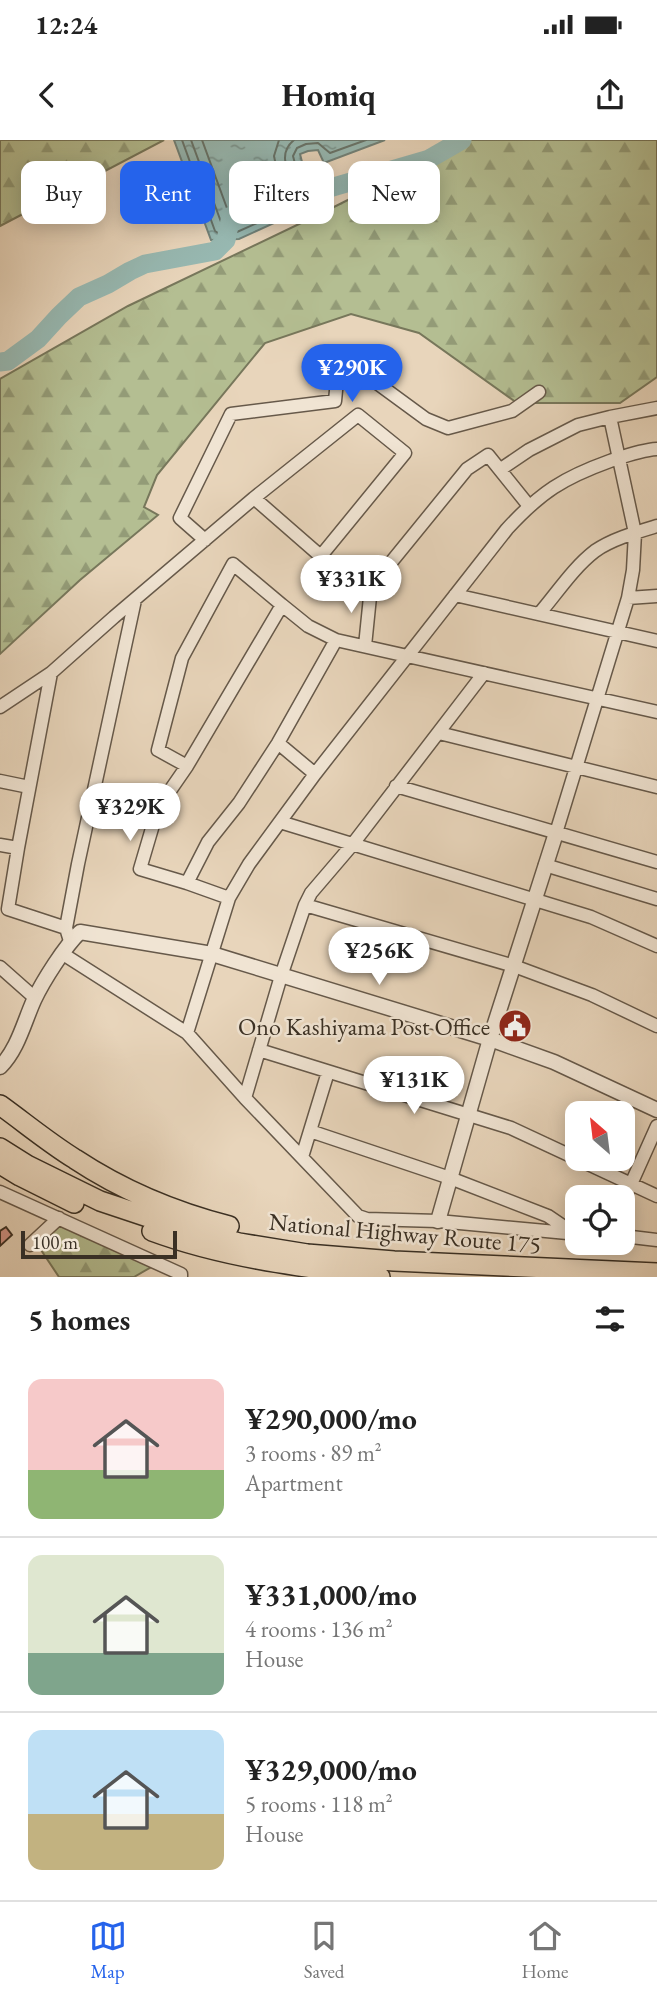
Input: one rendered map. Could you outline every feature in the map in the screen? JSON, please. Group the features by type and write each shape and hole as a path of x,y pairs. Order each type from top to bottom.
{"highway":[{"path":"0,1105 74,1159 127,1190 187,1215 274,1238 394,1261"},
{"name":"National Highway Route 175","path":"0,1148 27,1165 100,1201 172,1225 240,1242 307,1254 394,1261 657,1273"},
{"name":"National Highway Route 175","path":"0,1164 80,1206 180,1242 268,1262 380,1277"},
{"path":"0,1174 80,1206"}],"street":[{"path":"205,541 180,518 232,414 335,401 337,380 348,374 366,375 426,419 447,428 513,411 539,392"},
{"path":"501,469 529,450 578,425 657,408"},
{"path":"0,707 51,673 254,498 358,415 405,453 320,557"},
{"path":"438,1222 490,1039 628,598 635,533 610,416"},
{"path":"187,1033 229,898 248,864 315,774 508,529 528,506 559,482 620,458 657,449"},
{"path":"365,646 371,587 467,469 488,455 528,506"},
{"path":"254,498 320,557 371,587"},
{"path":"539,614 597,549 657,526"},
{"path":"187,765 158,750 182,658 233,564 308,626 335,640 657,712"},
{"path":"456,595 657,641"},
{"path":"628,598 657,596"},
{"path":"1,1066 17,1043 35,998 63,954 78,864 135,600"},
{"path":"229,898 140,869 158,808 187,765 282,605"},
{"path":"187,883 208,842 239,803 278,743 335,640"},
{"path":"51,673 8,909 68,934 80,932 212,954 490,1039 554,1062 657,1110"},
{"path":"245,1098 281,976 311,893 352,845 484,673"},
{"path":"439,733 657,787"},
{"path":"278,743 315,774"},
{"path":"0,781 29,788"},
{"path":"396,786 657,862"},
{"path":"280,822 591,917 657,946"},
{"path":"0,845 18,848"},
{"path":"545,865 657,899"},
{"path":"305,905 514,966 592,995 657,1026"},
{"path":"63,954 187,1033 358,1216 367,1219 565,1233"},
{"path":"0,967 35,998"},
{"path":"259,1050 511,1128 657,1196"},
{"path":"302,1157 328,1072"},
{"path":"631,1183 657,1126"},
{"path":"310,1131 450,1178 548,1216 565,1227"},
{"path":"0,1192 181,1273 181,1277"},
{"path":"30,1245 59,1218"},
{"path":"635,1237 657,1240"}],"green space":[{"path":"0,140 164,140 106,170 106,161 21,161 21,215 0,226"},
{"path":"467,140 657,140 657,377 620,403 517,403 419,333 351,314 265,343 157,475 144,507 158,515 80,580 0,654 0,379 128,306 299,224 334,224 334,207 348,200 348,224 440,224 440,161 425,161"},
{"path":"55,1223 153,1266 134,1277 59,1277 35,1241"}],"water":[{"path":"174,140 385,140 329,161 323,161 318,150 300,154 302,161 229,161 229,224 272,224 239,239 211,240 205,224 215,224 215,161 182,161"}],"building":[{"path":"6,1227 12,1235 0,1246 0,1231"}],"waterway":[{"path":"334,187 429,159 462,140"},
{"path":"0,362 8,361 38,339 79,297 145,264 215,251 226,240 229,224"}],"place":[{"name":"Ono Kashiyama Post Office","path":"515,1026"}]}
